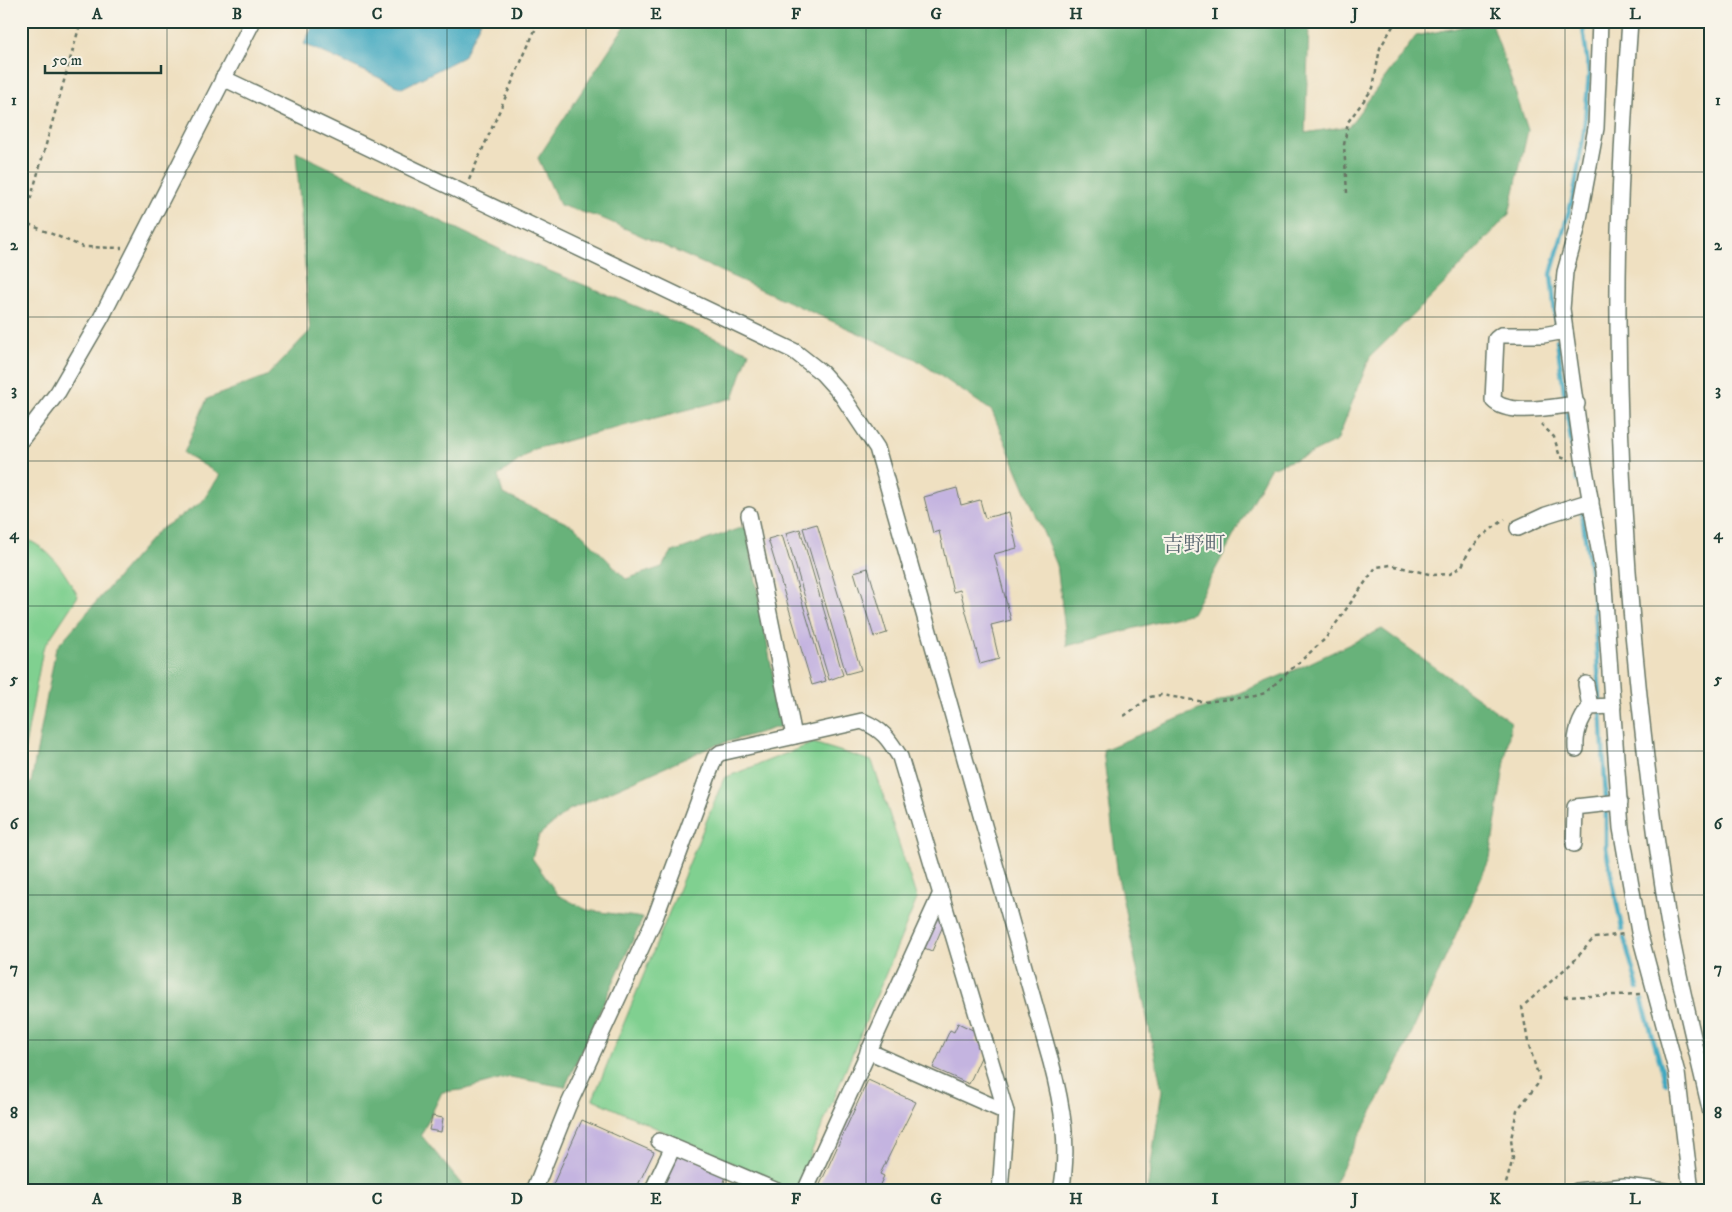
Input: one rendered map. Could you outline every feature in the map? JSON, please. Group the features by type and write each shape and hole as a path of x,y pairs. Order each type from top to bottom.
{"street":[{"path":"21,440 58,392 100,318 253,21"},
{"path":"1600,21 1596,128 1577,230 1566,272 1562,309 1577,404 1583,458 1603,572 1621,828 1639,932 1677,1073 1691,1191"},
{"path":"1630,21 1622,129 1618,318 1621,448 1629,579 1639,708 1668,916 1711,1113"},
{"path":"223,78 794,352 822,373 841,394 877,448 1062,1108 1065,1142 1061,1191"},
{"path":"1565,331 1544,335 1501,336 1496,339 1493,400 1498,405 1522,410 1577,404"},
{"path":"1515,522 1546,515 1591,501"},
{"path":"749,515 794,736"},
{"path":"1586,684 1590,707"},
{"path":"1576,749 1582,716 1590,707 1612,706"},
{"path":"534,1191 568,1106 655,918 715,757 720,753 862,721 877,728 888,738 900,758 1006,1112 1000,1191"},
{"path":"1574,844 1575,807 1620,802"},
{"path":"804,1191 940,894"},
{"path":"868,1052 1006,1112"},
{"path":"652,1191 666,1144 777,1191"},
{"path":"1577,1191 1626,1186 1666,1191"}],"path":[{"path":"81,21 23,222 83,247 118,247 133,254"},
{"path":"464,193 539,21"},
{"path":"1347,192 1344,145 1348,122 1373,88 1380,48 1396,21"},
{"path":"1522,410 1547,428 1554,437 1560,457 1566,461 1583,458"},
{"path":"1124,716 1150,697 1161,695 1206,702 1255,696 1265,692 1325,639 1366,578 1376,567 1391,565 1433,575 1450,574 1462,566 1468,553 1481,537 1497,523 1515,522"},
{"path":"1504,1191 1514,1158 1511,1139 1517,1110 1537,1085 1540,1078 1528,1042 1522,1006 1574,961 1594,938 1639,932"},
{"path":"1564,997 1626,996 1654,992"}],"green space":[{"path":"630,21 1306,21 1309,27 1305,133 1349,126 1416,36 1491,21 1528,130 1509,214 1442,286 1370,357 1337,441 1308,455 1270,468 1192,613 1067,646 1057,565 992,411 914,358 604,219 560,205 538,158 620,33"},
{"path":"296,152 520,259 749,352 733,398 534,449 498,476 503,494 575,527 626,579 662,567 670,553 746,526 782,726 713,746 569,810 539,835 532,858 558,895 587,910 643,918 565,1087 510,1077 462,1090 442,1092 421,1135 467,1191 21,1191 21,786 31,783 56,648 158,531 202,502 220,475 184,453 207,399 267,376 310,331"},
{"path":"21,537 40,547 55,561 78,596 43,649 21,768"},
{"path":"1382,629 1511,722 1490,858 1400,1059 1330,1191 1147,1191 1162,1090 1118,877 1103,750 1299,668"},
{"path":"813,743 872,761 917,899 795,1191 793,1191 593,1099 724,778"}],"water":[{"path":"315,21 481,21 463,57 402,88 304,44"}],"building":[{"path":"957,488 961,505 980,500 985,518 1009,512 1017,548 994,554 1011,620 991,625 999,659 980,664 960,590 953,592 939,531 933,533 924,497"},
{"path":"817,524 861,670 846,674 803,528"},
{"path":"800,529 843,675 829,680 786,533"},
{"path":"782,535 826,681 812,685 768,539"},
{"path":"868,568 887,633 874,637 854,572"},
{"path":"933,913 946,919 932,951 919,946"},
{"path":"958,1023 979,1033 975,1041 986,1046 969,1084 933,1068 950,1030 954,1032"},
{"path":"868,1080 916,1102 880,1174 884,1176 877,1191 817,1191"},
{"path":"432,1116 443,1118 441,1132 429,1130"},
{"path":"582,1120 654,1152 635,1191 550,1191"},
{"path":"678,1151 727,1174 724,1182 744,1191 659,1191"}],"waterway":[{"path":"1556,326 1551,274 1574,193 1584,132 1589,74 1583,28"},
{"path":"1557,340 1565,399"},
{"path":"1567,413 1573,455"},
{"path":"1575,465 1577,481"},
{"path":"1581,508 1593,591 1600,701"},
{"path":"1601,713 1606,797"},
{"path":"1606,809 1606,848 1622,929"},
{"path":"1624,938 1638,988"},
{"path":"1642,1000 1666,1083"}],"district":[{"name":"吉野町","path":"1194,544"}]}
